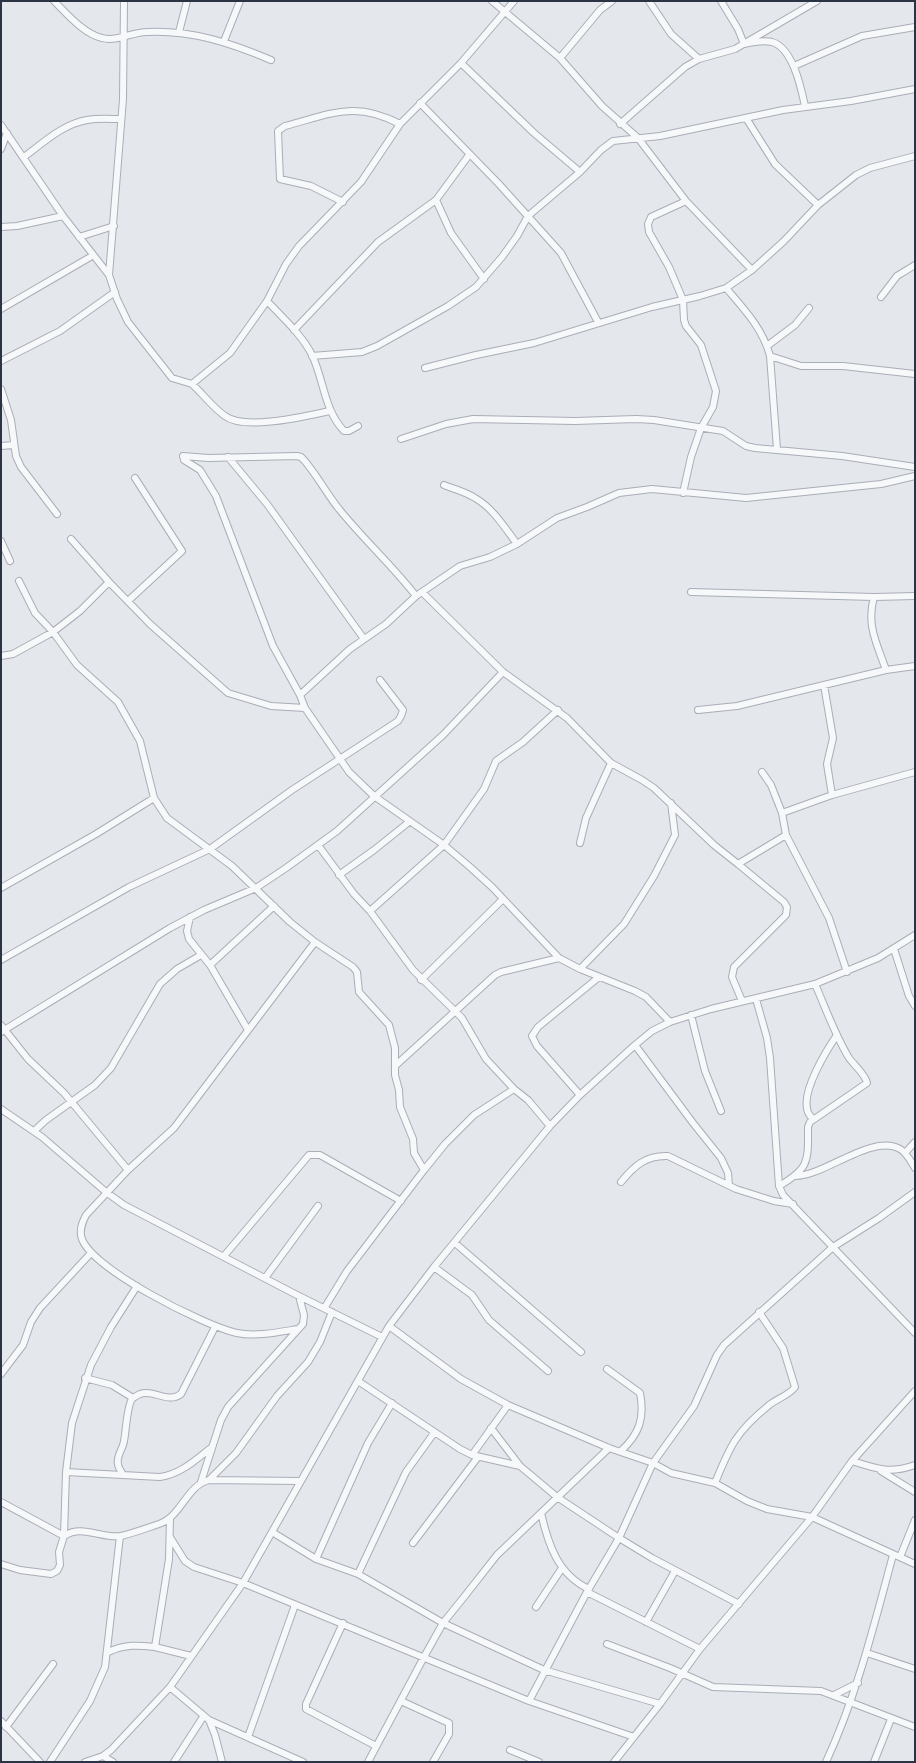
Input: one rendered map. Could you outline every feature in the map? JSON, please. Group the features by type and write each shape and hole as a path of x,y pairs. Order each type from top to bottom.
{"street":[{"path":"54,1 76,22 93,34 102,38 110,39 148,32 192,33 224,41 271,60"},
{"path":"109,275 114,226 121,119 124,1"},
{"path":"179,32 188,1"},
{"path":"224,41 240,1"},
{"path":"492,1 560,58 602,106 620,124 638,138 686,201 752,270"},
{"path":"192,384 230,353 267,301 296,250 343,202 360,182 400,124 462,63 514,1"},
{"path":"560,58 600,10 612,1"},
{"path":"649,1 671,34 699,59"},
{"path":"721,1 735,23 744,44"},
{"path":"620,124 678,72 699,59 725,52 744,44 817,1"},
{"path":"794,66 862,36 915,27"},
{"path":"744,44 757,41 773,42 784,51 794,66 805,106"},
{"path":"462,63 534,133 580,172"},
{"path":"312,356 362,352 377,346 463,296 484,279 517,236 528,216 580,172 608,144 613,141 660,136 805,106 851,101 915,90"},
{"path":"420,103 561,252 598,322"},
{"path":"343,202 310,186 280,179 278,131 286,126 352,110 377,113 400,124"},
{"path":"746,118 775,164 818,205"},
{"path":"24,157 53,136 77,122 88,120 121,119"},
{"path":"1,125 63,216 92,256 109,275 128,322 172,378 192,384 225,416 240,421 286,420 330,411"},
{"path":"1,149 7,133"},
{"path":"294,330 378,242 436,200 469,155"},
{"path":"425,368 534,343 598,322 726,288 752,270 784,241 818,205 856,175 870,168 915,156"},
{"path":"436,200 451,233 484,279"},
{"path":"683,493 691,457 701,428 713,407 716,390 701,346 686,326 684,320 683,300 669,267 649,232 648,224 651,217 686,201"},
{"path":"1,227 17,226 63,216"},
{"path":"79,237 114,226"},
{"path":"1,309 92,256"},
{"path":"881,297 897,276 915,265"},
{"path":"726,288 761,333 767,346 770,356 777,449"},
{"path":"1,361 60,331 115,292"},
{"path":"267,301 294,330 312,356 330,411 344,431 349,431 358,426"},
{"path":"767,346 795,325 809,308"},
{"path":"770,356 801,366 843,366 915,374"},
{"path":"1,390 11,420 16,456 21,467 56,514"},
{"path":"401,439 446,424 473,419 575,421 636,419 654,420 723,431 746,446 885,461 915,467"},
{"path":"1,446 14,445"},
{"path":"416,596 398,573 362,537 301,457 285,455 228,457 185,456 183,458 202,473 216,496 273,646 300,695 305,708 340,760 352,775 374,796 409,822 444,845 503,899 559,958 580,969 635,991 646,998 670,1022"},
{"path":"228,457 271,510 364,639"},
{"path":"300,695 350,649 386,624 416,596 466,562 482,560 517,544 557,518 587,508 619,493 652,489 746,498 881,484 915,476"},
{"path":"128,601 182,551 135,478"},
{"path":"444,485 476,498 486,506 496,516 517,544"},
{"path":"71,539 128,601 228,693 271,706 305,708"},
{"path":"1,542 10,561"},
{"path":"18,581 31,607 53,632 78,665 118,702 140,741 154,798 167,818 232,866 290,922 315,942 353,967 356,972 359,992 389,1026 395,1048 394,1075 399,1090 400,1107 413,1139 414,1153 424,1170"},
{"path":"1,656 13,654 53,632 80,611 109,582"},
{"path":"422,592 504,672 558,710 611,763 642,780 671,803 714,845 784,902 787,907 786,915 734,967 732,977 742,1001"},
{"path":"691,592 874,597 915,596"},
{"path":"874,597 870,610 870,623 886,670"},
{"path":"698,710 737,706 886,670 915,666"},
{"path":"128,1170 71,1102 28,1059 2,1029 190,917 256,888 318,846 443,735 504,672"},
{"path":"1,960 129,887 210,850 292,790 340,760 401,716 403,710 401,706 380,680"},
{"path":"824,685 833,738 827,764 832,795"},
{"path":"370,911 444,845 484,789 496,761 523,742 558,710"},
{"path":"580,843 586,818 611,763"},
{"path":"762,772 770,785 782,813 786,835 829,918 846,972"},
{"path":"782,813 832,795 915,772"},
{"path":"1,888 154,798"},
{"path":"580,969 624,924 654,876 675,835 671,803"},
{"path":"339,875 409,822"},
{"path":"738,864 786,835"},
{"path":"318,846 339,875 370,911 421,980 468,1026 486,1059 528,1100 550,1126"},
{"path":"421,980 503,899"},
{"path":"210,964 274,906"},
{"path":"190,917 187,935 201,955 210,964 248,1030"},
{"path":"85,1762 103,1756 111,1750 170,1687 243,1583 389,1326 434,1267 550,1126 580,1095 652,1031 670,1022 742,1001 756,999 815,984 846,972 894,949 915,935"},
{"path":"298,1329 238,1334 215,1327 178,1310 137,1286 91,1253 81,1236 82,1224 86,1215 128,1170 174,1128 315,942"},
{"path":"894,949 909,996 915,1006"},
{"path":"34,1131 95,1085 111,1068 160,984 177,969 201,955"},
{"path":"394,1066 490,978 501,972 559,958"},
{"path":"580,1095 537,1046 532,1036 538,1027 600,977"},
{"path":"779,1186 795,1176 805,1163 808,1127 812,1119 867,1083 866,1078 852,1061 837,1035 815,984"},
{"path":"756,999 770,1058 779,1186 783,1195 915,1333"},
{"path":"691,1015 705,1072 721,1111"},
{"path":"812,1119 807,1108 812,1081 824,1054 837,1035"},
{"path":"635,1045 692,1123 722,1158 728,1173 729,1185"},
{"path":"325,1307 347,1272 424,1170 457,1131 474,1115 514,1088"},
{"path":"1,1109 34,1131 106,1192 124,1205 299,1296 325,1307 382,1337"},
{"path":"905,1153 915,1142"},
{"path":"795,1176 807,1175 844,1157 876,1147 896,1147 905,1153 915,1168"},
{"path":"224,1256 309,1156 320,1155 401,1201"},
{"path":"620,1182 638,1164 647,1158 668,1156 752,1195 793,1204"},
{"path":"528,1701 588,1591 619,1538 653,1463 694,1406 717,1355 724,1345 833,1246 879,1218 915,1192"},
{"path":"265,1278 318,1206"},
{"path":"455,1243 581,1352"},
{"path":"1,1374 23,1345 31,1322 40,1308 91,1253"},
{"path":"434,1267 472,1295 489,1320 548,1371"},
{"path":"2,1565 20,1570 51,1574 56,1571 60,1565 59,1552 64,1536 66,1472 72,1423 86,1378 111,1327 137,1286"},
{"path":"201,1482 221,1420 228,1407 270,1358 298,1329 304,1320 299,1296"},
{"path":"209,1480 236,1453 277,1396 308,1362 320,1342 332,1312"},
{"path":"715,1483 730,1447 750,1420 795,1387 784,1348 759,1312"},
{"path":"389,1326 461,1379 508,1405 609,1448 653,1463 671,1473 715,1483 747,1501 767,1509 812,1517 915,1564"},
{"path":"123,1475 118,1464 118,1457 124,1444 130,1404 133,1398 141,1394 148,1393 168,1398 176,1398 181,1394 215,1327"},
{"path":"607,1369 640,1393 642,1402 638,1432 621,1452"},
{"path":"86,1378 112,1385 133,1398"},
{"path":"358,1381 392,1402 434,1433 475,1456 520,1466"},
{"path":"614,1762 660,1704 700,1649 812,1517 852,1461 915,1391"},
{"path":"316,1559 368,1443 392,1402"},
{"path":"413,1544 475,1456 508,1405"},
{"path":"492,1428 520,1466 558,1497 619,1538 675,1572 739,1604"},
{"path":"358,1574 406,1472 418,1453 434,1433"},
{"path":"66,1472 160,1477 171,1476 181,1471 212,1448"},
{"path":"368,1762 443,1623 497,1555 609,1448"},
{"path":"852,1461 880,1470 915,1492"},
{"path":"880,1470 891,1470 915,1465"},
{"path":"64,1536 71,1532 78,1531 120,1536 160,1524 170,1518 195,1486 201,1482 209,1480 300,1481"},
{"path":"1,1502 64,1536"},
{"path":"541,1513 546,1535 562,1568 573,1581 588,1591 700,1649"},
{"path":"155,1647 169,1559 170,1518"},
{"path":"900,1557 915,1520"},
{"path":"272,1532 316,1559 358,1574 443,1623 544,1670 660,1704"},
{"path":"50,1762 90,1701 106,1667 120,1536"},
{"path":"170,1537 185,1561 194,1567 243,1583 343,1623 528,1701 634,1737"},
{"path":"826,1762 852,1702 867,1653 893,1554"},
{"path":"536,1607 562,1568"},
{"path":"646,1622 675,1572"},
{"path":"248,1737 295,1605"},
{"path":"343,1623 306,1704 306,1709 376,1746"},
{"path":"607,1644 682,1673 712,1687 821,1691 834,1694 891,1719 915,1727"},
{"path":"108,1652 120,1647 132,1645 155,1647 191,1656"},
{"path":"867,1653 915,1669"},
{"path":"6,1726 53,1664"},
{"path":"834,1694 858,1683"},
{"path":"170,1687 202,1716 209,1720 303,1762"},
{"path":"401,1701 449,1724 448,1734 433,1762"},
{"path":"174,1762 202,1716"},
{"path":"874,1762 891,1719"},
{"path":"209,1720 215,1735 222,1762"},
{"path":"1,1721 40,1762"},
{"path":"510,1750 539,1762"},
{"path":"103,1756 112,1762"}]}
